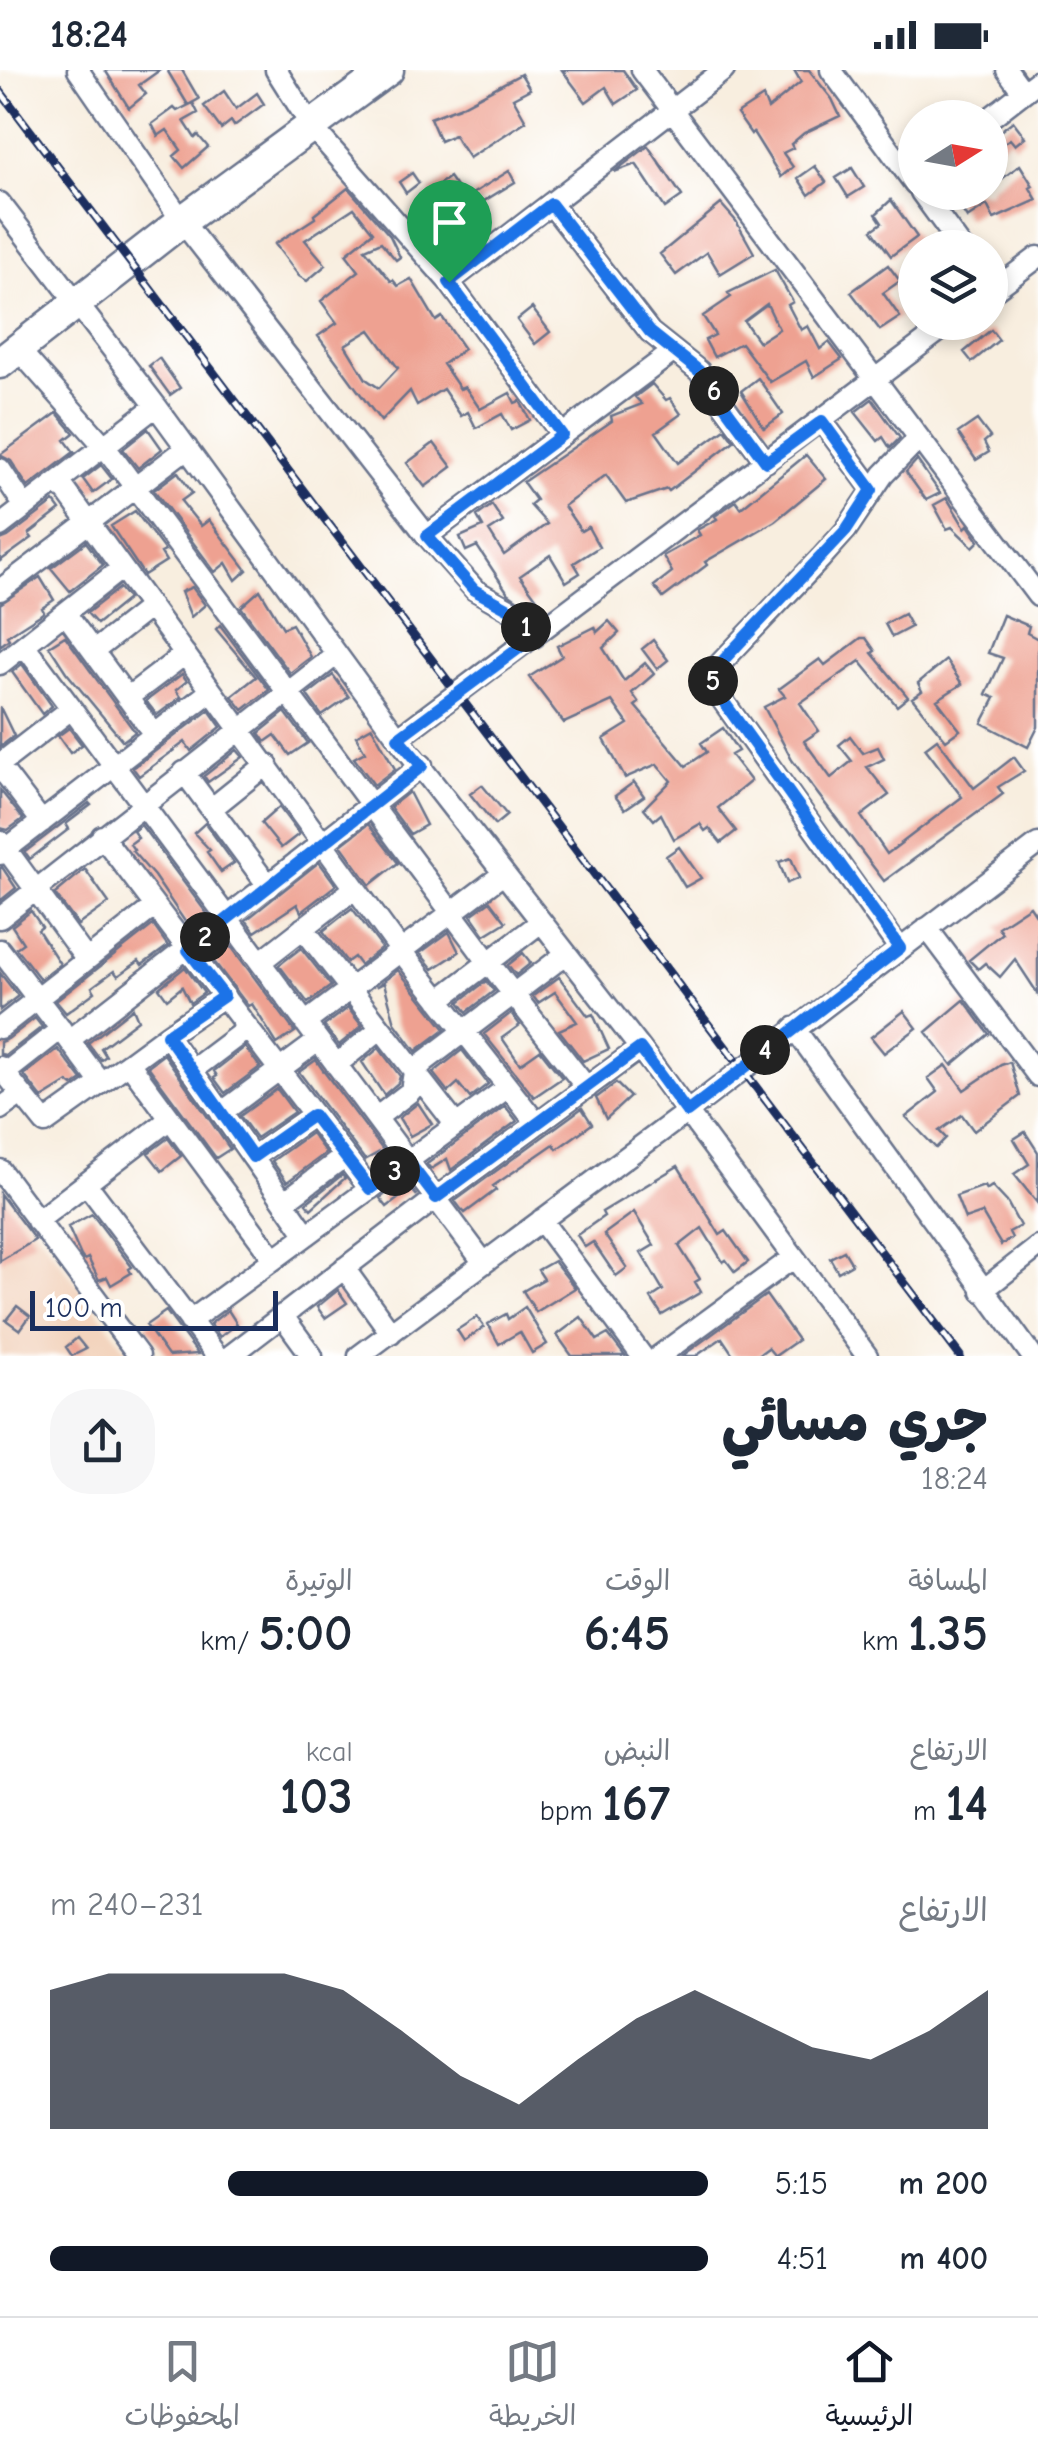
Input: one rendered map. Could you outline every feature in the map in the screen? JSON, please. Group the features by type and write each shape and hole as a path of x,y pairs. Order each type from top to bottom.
{"highway":[{"path":"9,356 182,220 388,70"}],"street":[{"path":"78,70 182,220 427,536 474,590 515,612 534,637"},
{"path":"276,70 312,126 449,282 562,435"},
{"path":"642,70 1038,596"},
{"path":"449,282 724,70"},
{"path":"832,70 898,159"},
{"path":"1007,70 1031,86 1008,104"},
{"path":"0,203 156,406 398,738 640,1048 867,1356"},
{"path":"551,204 639,319 699,371 766,462"},
{"path":"1008,278 1038,257"},
{"path":"398,738 928,340"},
{"path":"427,536 674,351"},
{"path":"9,356 105,447 586,1088"},
{"path":"0,526 156,406"},
{"path":"822,421 872,490"},
{"path":"900,948 716,691 712,678 716,668 846,530 872,490 919,438"},
{"path":"0,590 186,448"},
{"path":"0,469 25,507"},
{"path":"60,482 401,951 537,1124"},
{"path":"0,664 122,568"},
{"path":"94,651 150,607"},
{"path":"65,613 154,734"},
{"path":"24,646 484,1264"},
{"path":"127,698 185,654"},
{"path":"0,918 336,655"},
{"path":"86,959 2,848 42,822 211,691"},
{"path":"42,822 0,766 71,709"},
{"path":"212,809 267,764"},
{"path":"224,996 45,1123 2,1070 65,1035 188,950 422,766"},
{"path":"184,772 269,887"},
{"path":"102,836 370,1189"},
{"path":"359,1356 1038,844"},
{"path":"305,1023 503,874"},
{"path":"260,962 355,888"},
{"path":"0,1028 155,906"},
{"path":"439,1000 541,922"},
{"path":"303,928 456,1125"},
{"path":"927,928 1036,1067"},
{"path":"0,950 100,1083"},
{"path":"376,1118 410,1091 414,1072 566,954"},
{"path":"190,1071 248,1028"},
{"path":"794,1028 1032,1356"},
{"path":"336,1065 380,1029"},
{"path":"167,1035 308,1236"},
{"path":"221,1113 318,1040"},
{"path":"230,1356 640,1048"},
{"path":"129,1063 274,1259"},
{"path":"190,1321 508,1087"},
{"path":"0,1109 21,1094"},
{"path":"253,1157 313,1115"},
{"path":"36,1220 170,1118"},
{"path":"284,1202 345,1156"},
{"path":"0,1170 138,1356"},
{"path":"86,1183 217,1356"},
{"path":"540,1220 642,1356"},
{"path":"982,1290 1038,1247"},
{"path":"659,1356 793,1258"},
{"path":"344,1268 390,1333"},
{"path":"282,1314 312,1356"}],"shaded area":[{"path":"0,1182 131,1356 0,1356"}],"building":[{"path":"105,70 160,70 139,85 146,94 129,108"},
{"path":"167,70 182,70 199,99 188,105"},
{"path":"562,70 623,70 637,90 616,104 606,87 586,102"},
{"path":"794,70 809,70 840,116 804,133 791,144 793,148 783,153 793,167 781,177 737,114 763,97 768,109 801,82"},
{"path":"521,74 530,89 513,98 526,121 469,158 454,135 440,141 430,118"},
{"path":"224,91 236,109 257,93 264,104 234,126 231,121 221,129 204,106"},
{"path":"193,103 198,113 184,121 195,138 198,135 208,147 184,168 174,156 181,150 167,130 158,136 152,124 174,108 177,111"},
{"path":"1013,121 1025,137 1015,145 1008,140 1008,125"},
{"path":"648,146 682,196 665,208 636,164 614,172"},
{"path":"1020,165 1037,200 994,219 990,210 1008,210 1008,174"},
{"path":"815,166 826,182 809,195 798,178"},
{"path":"852,168 864,187 848,197 836,178"},
{"path":"509,171 515,182 479,204 472,194"},
{"path":"412,173 419,183 406,193 399,182"},
{"path":"449,177 461,194 443,208 430,191"},
{"path":"348,188 390,236 400,257 396,260 381,242 365,249 398,286 411,279 436,321 442,317 464,349 443,364 460,389 465,387 480,409 510,393 515,403 520,401 530,420 511,430 502,414 476,428 468,412 461,416 443,389 417,405 410,391 381,421 318,336 337,323 321,301 359,271 346,254 373,232 354,208 305,240 326,265 307,281 275,244 315,218","holes":["370,330 398,368 379,388 366,379 345,345"]},
{"path":"891,200 912,230 898,230 898,251 891,256 872,230 882,223 876,214"},
{"path":"721,204 754,253 720,274 707,252 676,275 660,254"},
{"path":"962,210 979,210 967,218"},
{"path":"888,265 898,282 883,293 898,318 880,330 851,292"},
{"path":"775,270 793,302 788,305 801,330 808,326 820,349 829,342 842,359 814,377 806,361 770,382 741,343 714,357 705,340 715,335 703,316 731,297 728,293","holes":["767,304 779,329 759,342 744,321"]},
{"path":"532,308 550,332 535,344 517,320"},
{"path":"979,340 999,340 972,362 964,352"},
{"path":"159,358 180,388 170,395 149,366"},
{"path":"758,378 783,414 764,428 741,391"},
{"path":"652,384 666,400 670,398 681,414 656,432 678,463 725,429 734,441 669,491 626,503 606,475 564,506 581,531 588,527 599,547 574,563 580,573 566,582 550,555 520,576 537,599 528,607 508,593 477,546 466,551 460,537 483,527 477,516 492,505 503,522 489,531 504,555 547,524 530,505 536,500 523,482 612,421 611,416 642,404 635,397"},
{"path":"872,399 900,438 890,448 883,437 878,441 855,412"},
{"path":"57,413 74,433 65,440 74,452 28,487 11,461 0,455"},
{"path":"977,420 990,437 984,442 989,452 976,460 958,433"},
{"path":"148,429 162,449 138,468 123,449"},
{"path":"434,443 452,467 425,487 407,463"},
{"path":"806,455 826,479 775,521 705,562 707,565 663,598 654,586 672,572 663,556 700,535 697,530 717,519 715,516 736,501 741,508"},
{"path":"917,460 940,493 926,500 906,472"},
{"path":"101,465 112,479 93,493 83,479"},
{"path":"178,472 192,493 181,501 201,526 209,520 247,570 236,580 226,563 215,572 154,490"},
{"path":"947,498 965,528 968,525 979,541 973,547 952,527 947,529 934,505"},
{"path":"54,502 60,510 29,534 32,538 0,561 0,540"},
{"path":"135,511 165,551 161,553 166,561 144,575 111,526"},
{"path":"86,542 103,565 70,591 51,568"},
{"path":"40,577 54,600 42,608 44,612 7,636 9,639 0,646 0,604"},
{"path":"192,587 205,605 191,617 181,592"},
{"path":"119,588 128,599 97,624 87,613"},
{"path":"260,590 283,628 292,624 311,657 290,673 241,607"},
{"path":"904,614 911,627 892,637 885,624"},
{"path":"1003,615 1029,626 1027,633 1038,639 1038,727 1028,747 982,723 995,698 986,694 1003,658 988,653"},
{"path":"609,621 619,633 603,648 624,681 645,663 654,674 632,693 639,703 635,706 686,766 707,752 701,743 723,728 738,751 731,755 751,781 718,808 736,831 721,843 709,828 705,831 700,824 674,839 661,814 654,820 644,808 671,781 657,764 625,778 604,739 628,724 612,701 564,723 529,677 562,656 557,646 595,627 597,632"},
{"path":"220,625 269,690 243,710 232,696 256,677 216,629"},
{"path":"65,636 135,732 123,741 49,646"},
{"path":"866,638 875,651 872,653 908,697 897,706 860,661 800,703 819,731 804,741 831,778 852,761 839,745 850,736 863,753 878,747 884,759 867,767 889,795 861,816 887,854 962,797 925,748 937,739 974,788 1014,757 1024,771 998,787 1003,794 884,881 792,760 764,707 785,696 779,689 820,659 825,665"},
{"path":"653,640 668,660 657,669 642,649"},
{"path":"946,660 962,684 937,700 960,730 946,740 912,698 922,691 918,683"},
{"path":"22,664 52,706 42,714 12,672"},
{"path":"182,674 187,681 176,690 181,697 157,715 146,701"},
{"path":"333,675 349,697 322,716 307,695"},
{"path":"0,707 14,736 0,747"},
{"path":"209,710 221,727 191,751 185,742 139,776 133,768"},
{"path":"285,712 308,743 290,755 275,735 265,742 259,733"},
{"path":"372,727 395,769 374,785 354,758 365,752 356,736"},
{"path":"69,728 82,745 70,753 58,736"},
{"path":"237,750 243,757 208,782 204,776"},
{"path":"634,782 644,796 625,809 615,796"},
{"path":"482,785 507,815 495,825 470,794"},
{"path":"0,790 23,819 8,830 0,828"},
{"path":"409,792 426,825 410,834 390,807"},
{"path":"89,803 66,824 69,829 30,859 25,852"},
{"path":"279,807 299,834 281,848 261,823"},
{"path":"205,823 234,863 221,872 207,852 210,850 194,833"},
{"path":"368,824 398,863 370,885 341,845"},
{"path":"141,825 208,915 190,929 132,851 130,844 138,838 133,831"},
{"path":"679,847 701,878 685,887 666,856"},
{"path":"791,858 799,878 787,883 779,862"},
{"path":"319,862 336,885 301,912 297,904 255,932 246,920"},
{"path":"0,868 16,888 0,901"},
{"path":"85,869 109,903 78,925 55,894"},
{"path":"490,901 506,922 485,935 471,915"},
{"path":"1030,906 1038,918 1038,994 1015,959 1000,977 985,963 978,969 969,960 1002,933 998,927"},
{"path":"352,908 382,948 360,965 354,957 347,962 323,931"},
{"path":"31,911 60,964 40,979 16,948 23,943 12,926"},
{"path":"153,925 168,946 142,965 139,961 118,976 114,971 92,987 95,992 66,1013 56,1001"},
{"path":"449,932 459,952 433,969 420,953"},
{"path":"224,937 295,1032 277,1044 252,1004 248,1006 206,951"},
{"path":"301,948 331,986 308,1003 279,965"},
{"path":"523,953 531,963 516,975 508,965"},
{"path":"185,967 204,993 190,1003 182,987 167,999 159,988"},
{"path":"398,970 445,1029 416,1051 395,1023 384,983 376,987"},
{"path":"0,973 18,996 0,1010"},
{"path":"559,977 588,1016 593,1014 609,1049 583,1061 559,1030 577,1022 555,992 538,1003 533,996"},
{"path":"486,981 494,991 467,1012 459,1002"},
{"path":"964,1000 989,1034 952,1065 926,1032"},
{"path":"133,1008 138,1020 101,1048 106,1056 101,1060 88,1043"},
{"path":"348,1008 362,1026 339,1045 324,1026"},
{"path":"904,1011 917,1028 884,1053 871,1037"},
{"path":"511,1013 520,1025 502,1038 520,1064 540,1050 562,1078 534,1097 484,1034"},
{"path":"35,1018 42,1027 6,1055 0,1054 0,1042"},
{"path":"245,1047 260,1067 225,1093 214,1078 214,1071"},
{"path":"379,1048 400,1076 384,1095 362,1062"},
{"path":"58,1049 82,1080 73,1086 68,1082 42,1098 24,1075"},
{"path":"462,1050 488,1084 470,1098 458,1083 448,1092 433,1073"},
{"path":"164,1054 230,1149 216,1158 148,1066"},
{"path":"316,1060 383,1150 365,1160 299,1072"},
{"path":"1010,1062 1020,1096 974,1131 962,1115 939,1131 946,1138 936,1148 906,1117 938,1092 928,1078 946,1065 964,1090"},
{"path":"616,1083 630,1097 606,1119 596,1098"},
{"path":"277,1089 294,1112 256,1138 240,1116"},
{"path":"418,1103 432,1124 410,1136 399,1118"},
{"path":"505,1106 517,1121 451,1170 447,1159 431,1169 427,1164"},
{"path":"582,1108 592,1124 557,1149 554,1144 493,1186 496,1190 465,1213 461,1209 455,1201"},
{"path":"1025,1132 1038,1152 1038,1204 1014,1174 1029,1164 1014,1139"},
{"path":"311,1133 326,1153 287,1182 272,1161"},
{"path":"168,1138 181,1156 162,1171 148,1153"},
{"path":"678,1166 720,1235 726,1231 748,1262 735,1272 726,1260 723,1262 702,1228 679,1246 700,1279 695,1282 701,1292 662,1315 651,1298 663,1290 641,1253 654,1245 634,1212 604,1234 627,1268 616,1276 593,1242 585,1247 577,1235 604,1216 602,1212"},
{"path":"342,1175 345,1178 311,1209 306,1203"},
{"path":"405,1180 417,1196 411,1189 387,1207 380,1198"},
{"path":"984,1186 986,1190 992,1186 1007,1202 1020,1226 1009,1232 1012,1238 1001,1245 982,1213 965,1219 956,1196"},
{"path":"0,1194 35,1240 0,1261"},
{"path":"92,1214 132,1267 131,1273 111,1285 107,1277 99,1280 88,1258 84,1260 81,1256 68,1227"},
{"path":"844,1251 852,1264 838,1272 830,1258"},
{"path":"554,1261 575,1288 536,1312 523,1291 544,1279 538,1270"},
{"path":"338,1290 347,1303 325,1318 317,1307"},
{"path":"766,1295 798,1340 775,1356 768,1348 757,1356 734,1356 722,1338 696,1356 682,1356"},
{"path":"17,1306 30,1316 20,1330 6,1320"},
{"path":"525,1307 547,1344 532,1353 520,1332 499,1344 488,1324 506,1314 508,1319"},
{"path":"228,1310 237,1324 220,1337 210,1324"},
{"path":"166,1311 198,1354 168,1356 146,1325"},
{"path":"477,1317 484,1327 464,1341 457,1330"},
{"path":"581,1317 597,1340 608,1334 625,1356 572,1356 557,1335"},
{"path":"77,1338 86,1349 72,1356 66,1347"}],"railway":[{"path":"0,91 960,1356"}],"route":[{"path":"551,204 650,332 699,371 766,462 822,421 872,490 846,530 716,668 712,678 716,691 900,948 687,1112 640,1048 436,1198 408,1161 370,1189 313,1115 253,1157 167,1035 224,996 188,950 422,766 398,738 534,637 515,612 474,590 427,536 562,435 449,282 551,204"}]}
